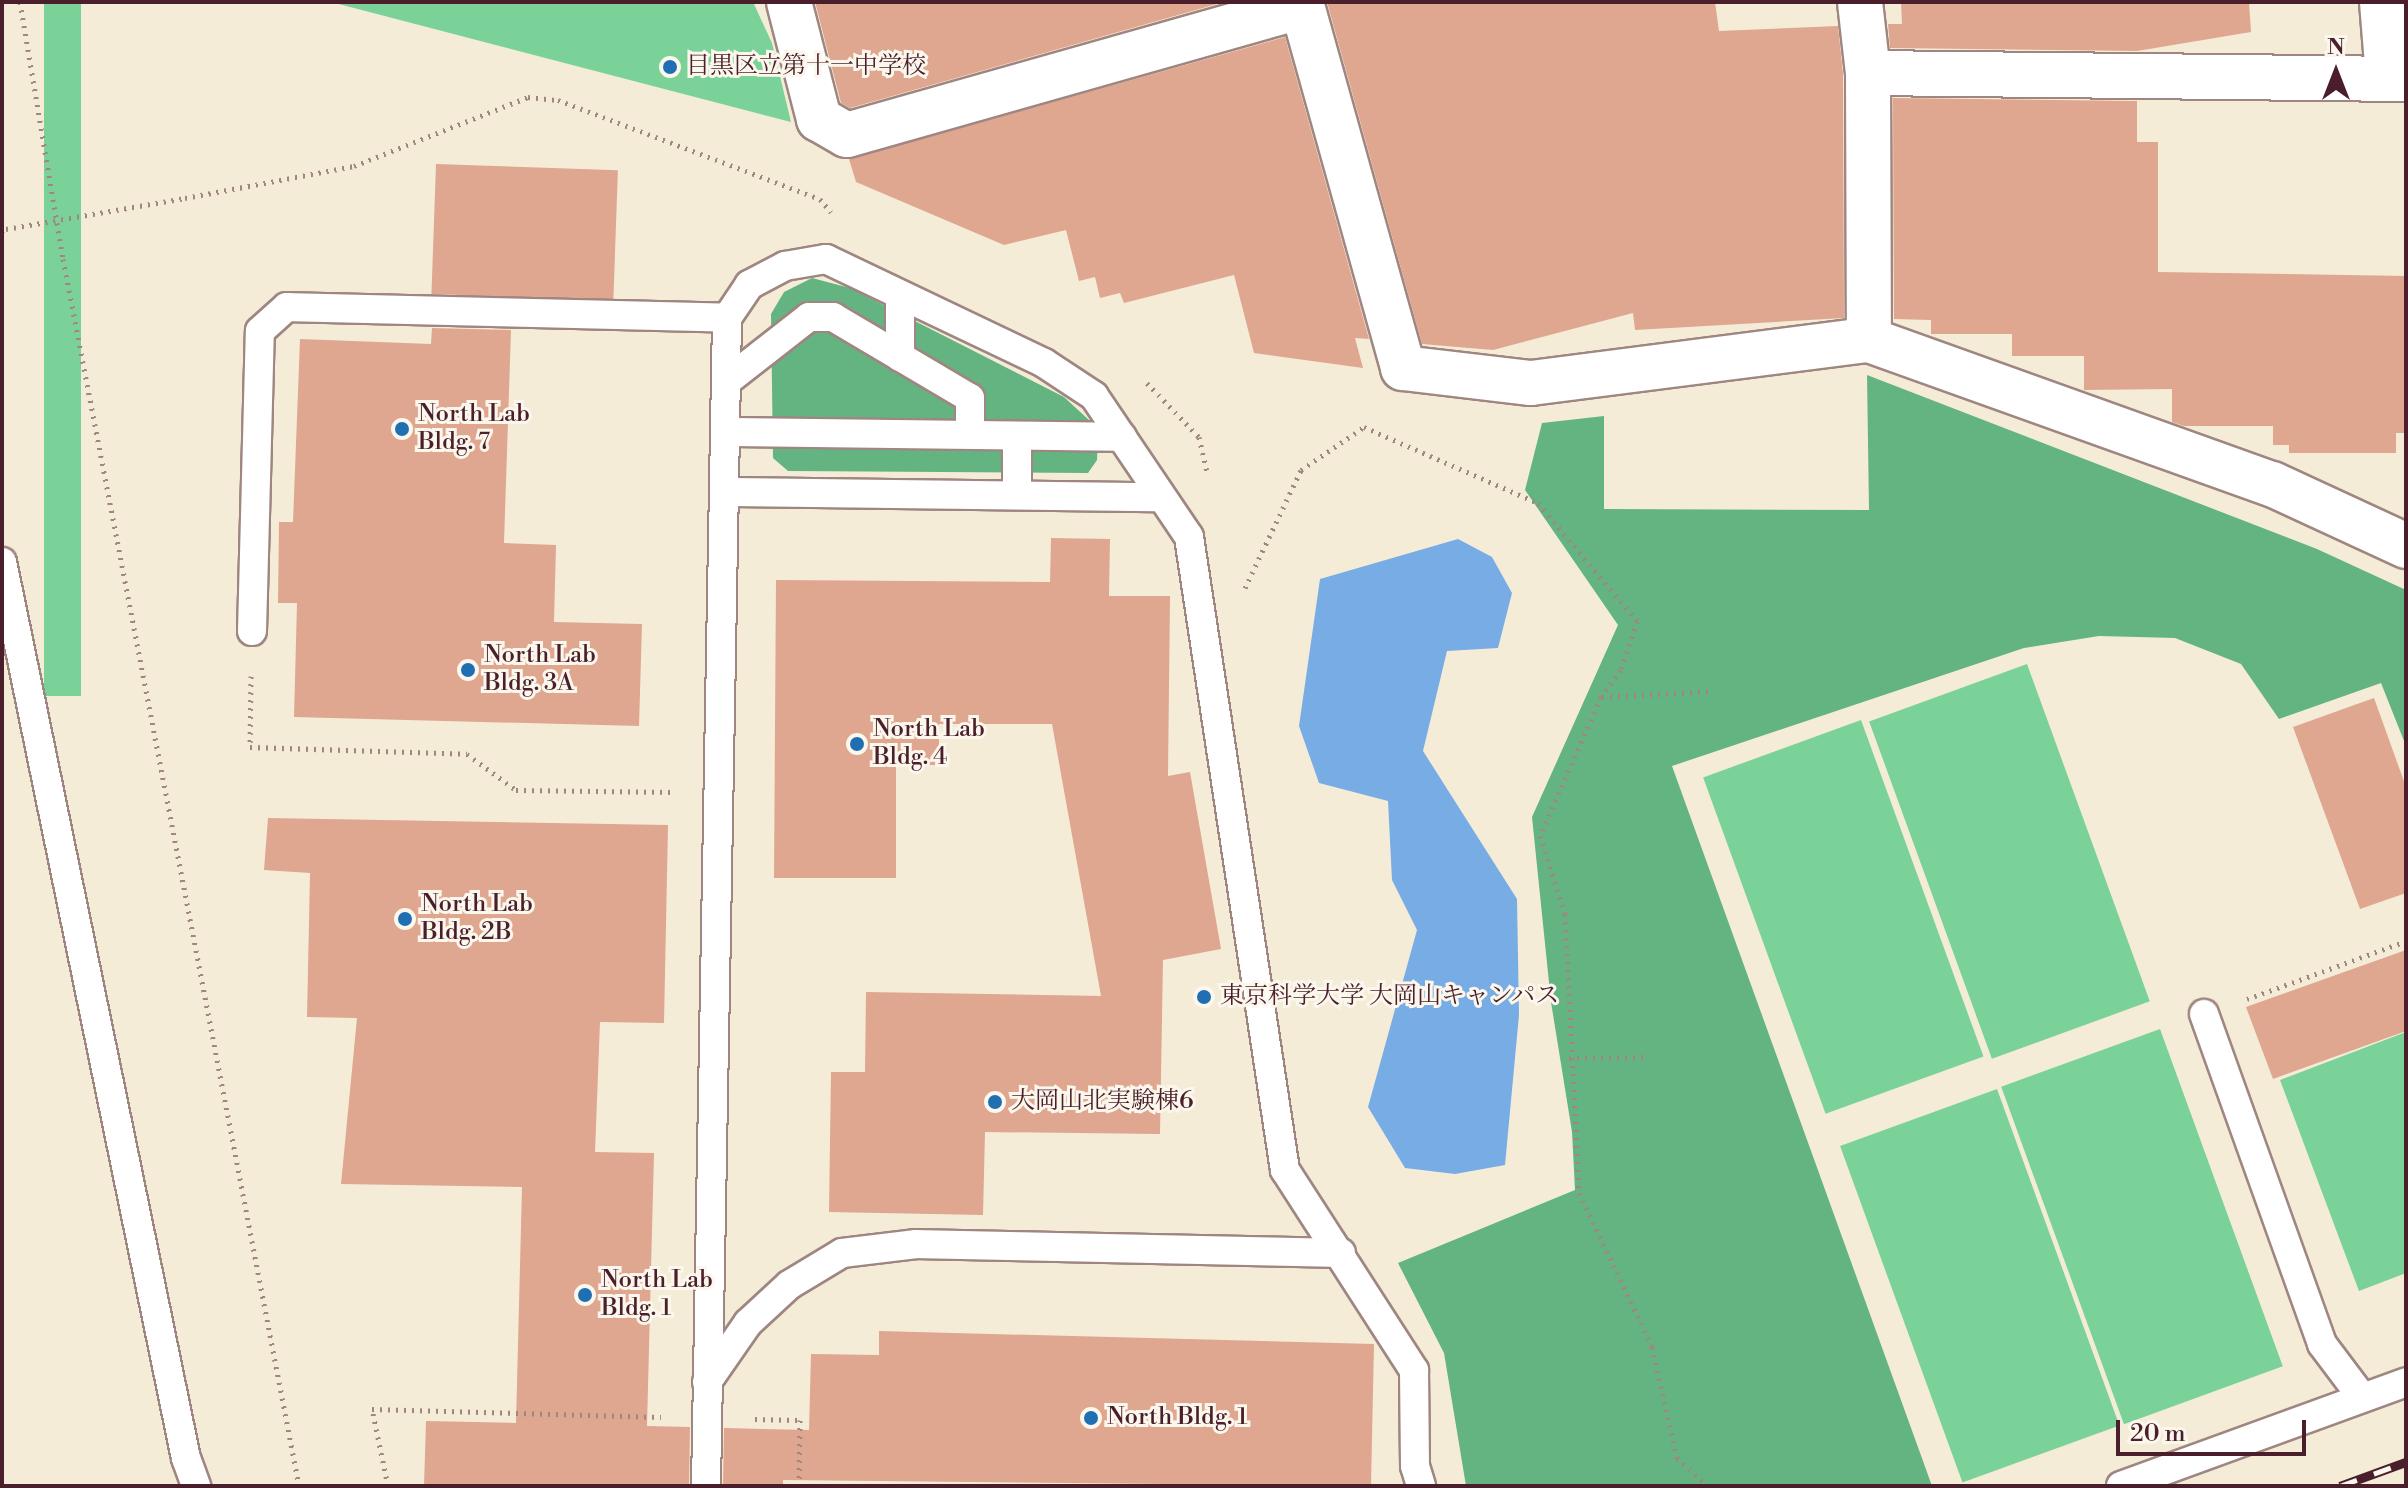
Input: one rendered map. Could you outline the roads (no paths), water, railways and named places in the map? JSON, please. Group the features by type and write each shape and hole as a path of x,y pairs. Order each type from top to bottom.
{"street":[{"path":"789,2 819,119 847,135 1301,4 1403,368 1531,383 1869,340 2272,484 2406,546"},
{"path":"1860,2 1868,73 1869,340"},
{"path":"1868,73 2397,77 2382,2"}],"lane":[{"path":"706,1486 727,318 749,285 785,266 826,259 1057,371 1094,396 1189,537 1285,1170 1414,1370 1415,1466 1421,1486"},
{"path":"900,295 900,357"},
{"path":"252,631 260,331 287,307 727,318"},
{"path":"727,381 809,317 833,317 970,398 970,434"},
{"path":"726,432 1122,437"},
{"path":"1017,436 1017,495"},
{"path":"726,492 1161,497"},
{"path":"2,562 186,1458 196,1486"},
{"path":"2204,1014 2322,1344 2362,1397"},
{"path":"707,1382 748,1323 789,1285 842,1253 916,1244 1341,1253"},
{"path":"2121,1486 2406,1382"}],"water":[{"path":"1458,539 1492,557 1512,593 1498,648 1447,651 1423,751 1517,899 1519,1015 1505,1165 1455,1174 1405,1168 1368,1107 1417,930 1392,880 1388,801 1319,783 1299,726 1320,579"}],"railway":[{"path":"2340,1486 2406,1462"}],"place":[{"name":"目黒区立第十一中学校","path":"670,67"},
{"name":"North Lab Bldg. 7","path":"402,429"},
{"name":"North Lab Bldg. 3A","path":"468,670"},
{"name":"North Lab Bldg. 4","path":"857,744"},
{"name":"North Lab Bldg. 2B","path":"405,919"},
{"name":"東京科学大学 大岡山キャンパス","path":"1204,997"},
{"name":"大岡山北実験棟6","path":"995,1102"},
{"name":"North Lab Bldg. 1","path":"585,1295"},
{"name":"North Bldg. 1","path":"1091,1418"}]}
